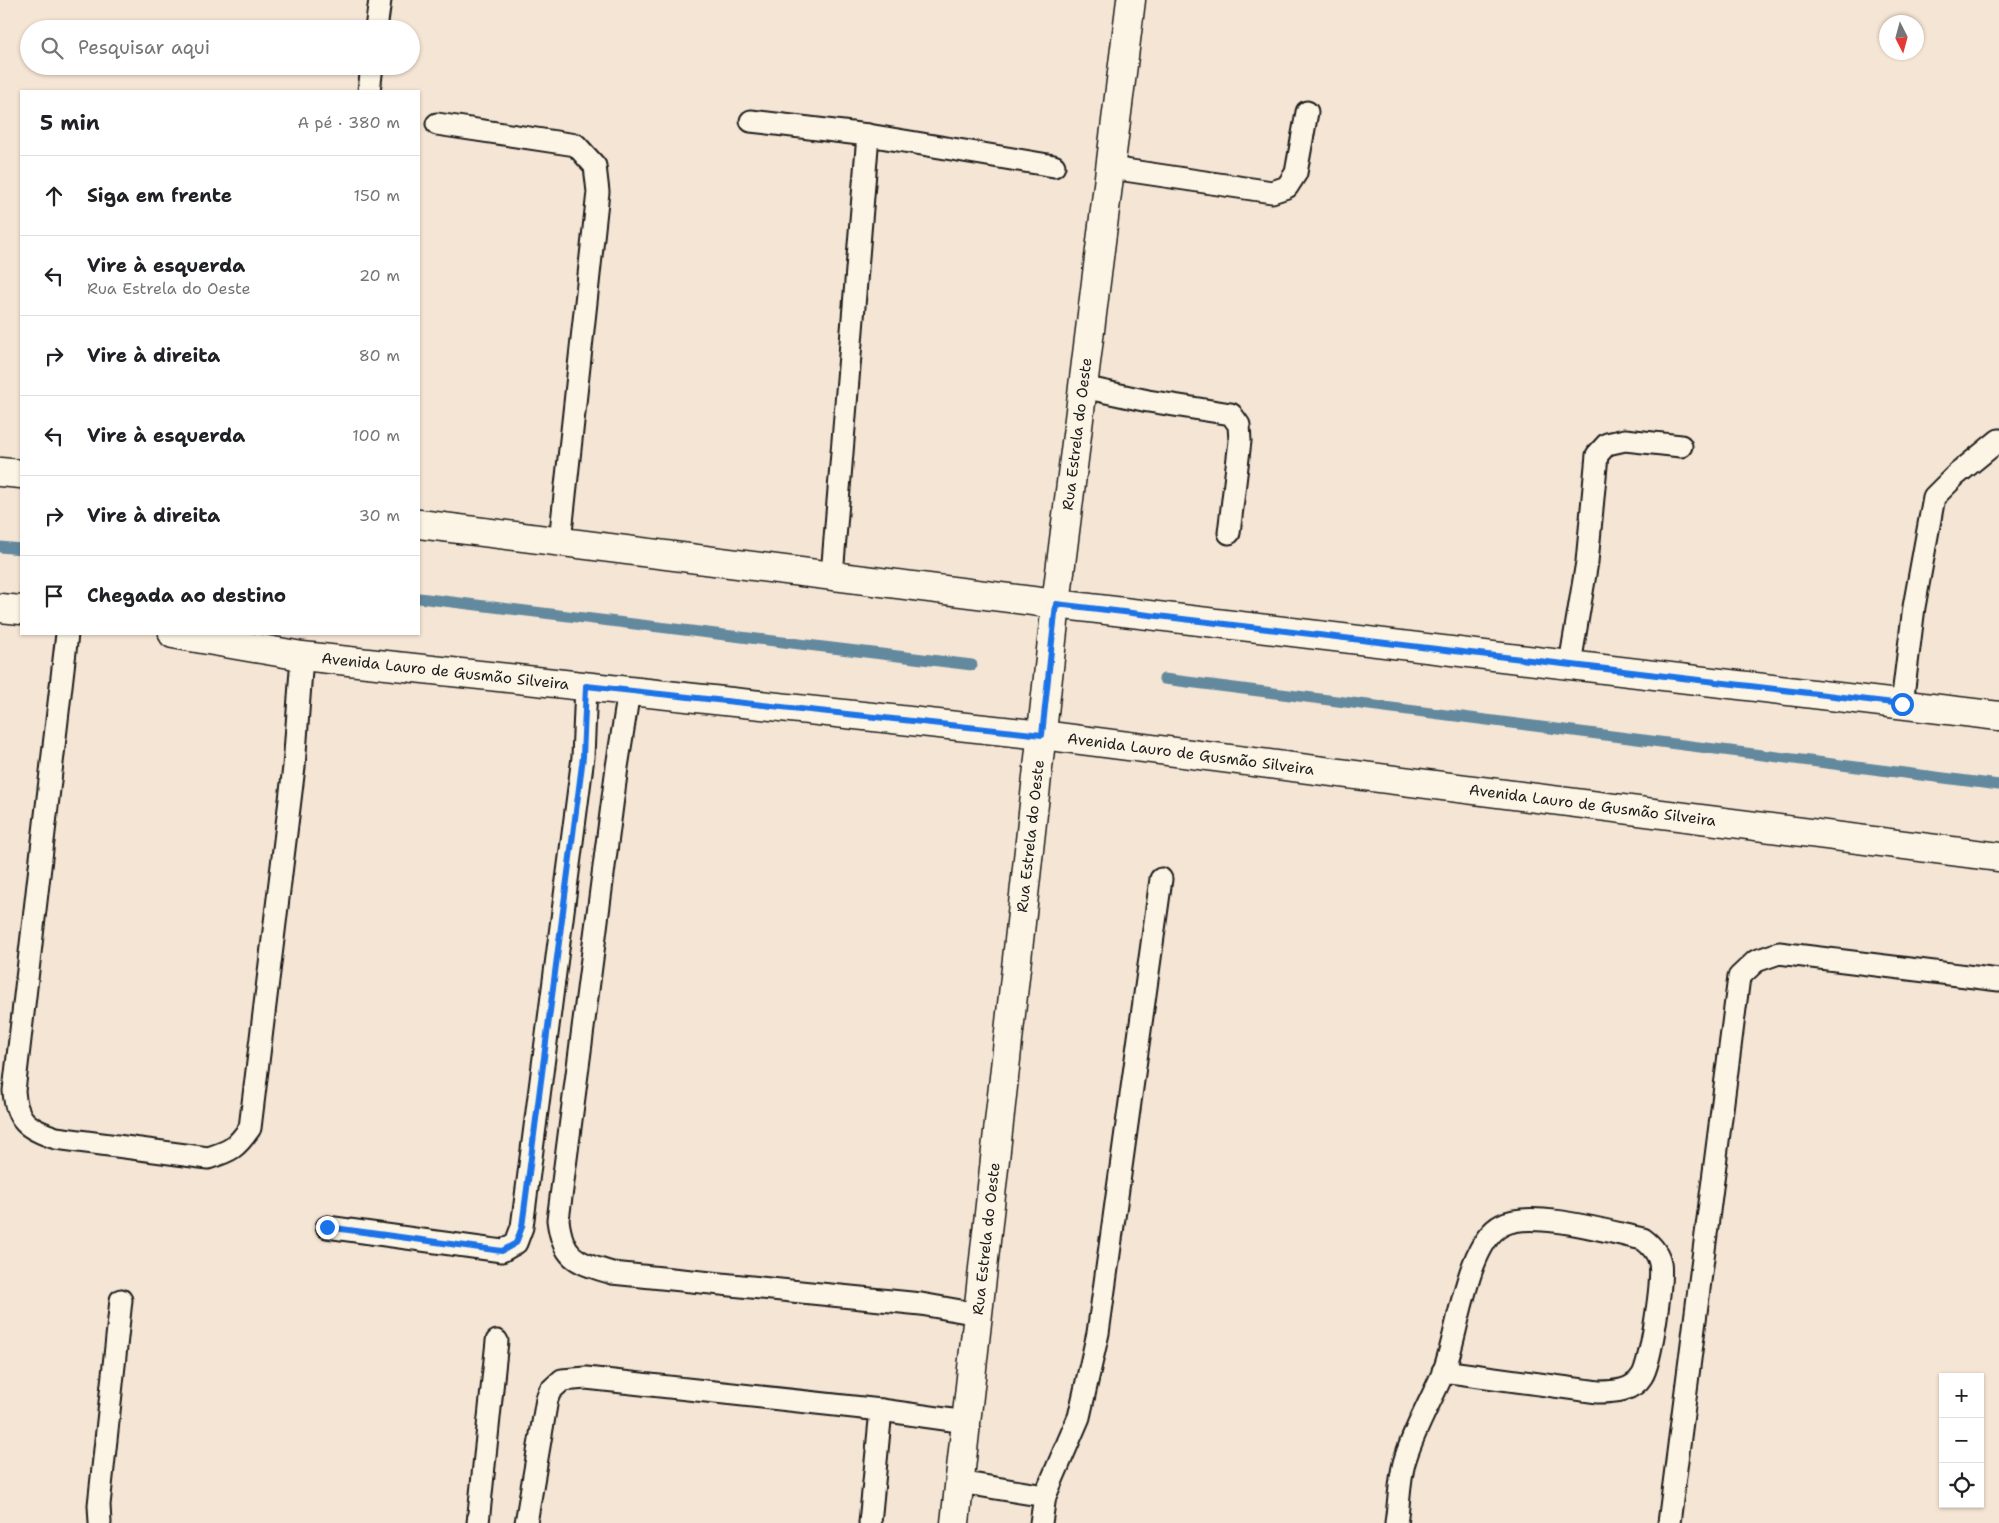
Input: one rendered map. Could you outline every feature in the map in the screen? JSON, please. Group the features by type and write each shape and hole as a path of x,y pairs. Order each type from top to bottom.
{"street":[{"name":"Rua Estrela do Oeste","path":"955,1523 1056,604 1131,0"},
{"path":"0,472 20,474"},
{"path":"420,524 1056,604 1999,716"},
{"path":"0,608 20,610"},
{"name":"Avenida Lauro de Gusmão Silveira","path":"179,635 302,656 1042,735 1999,857"}],"lane":[{"path":"377,20 380,0"},
{"path":"369,90 371,75"},
{"path":"1111,168 1272,192 1287,188 1296,173 1307,112"},
{"path":"751,121 868,136 1054,166"},
{"path":"437,124 576,145 595,166 598,192 560,541"},
{"path":"832,575 868,136"},
{"path":"1083,387 1148,401 1231,414 1239,425 1240,441 1229,533"},
{"path":"1570,664 1588,562 1597,455 1607,444 1625,440 1681,446"},
{"path":"1902,704 1914,607 1934,497 1956,474 1999,440"},
{"path":"67,635 14,1091 15,1107 20,1118 36,1132 56,1138 208,1158 230,1152 250,1128 294,767 302,656"},
{"path":"327,1227 502,1251 516,1243 522,1227 583,757 586,686"},
{"path":"629,691 558,1220 560,1240 572,1257 586,1265 612,1273 921,1304 978,1314"},
{"path":"1041,1523 1045,1496 1080,1416 1098,1333 1161,879"},
{"path":"1669,1523 1739,978 1756,961 1779,953 1999,980"},
{"path":"1396,1523 1404,1464 1423,1412 1443,1372 1465,1292 1480,1251 1489,1234 1503,1224 1538,1218 1643,1239 1651,1246 1658,1257 1660,1265 1660,1292 1648,1362 1642,1377 1630,1388 1614,1392 1598,1392 1443,1372"},
{"path":"100,1523 99,1505 121,1300"},
{"path":"478,1523 497,1341"},
{"path":"526,1523 545,1406 550,1391 562,1380 586,1378 881,1410 966,1422"},
{"path":"870,1523 881,1410"},
{"path":"960,1482 1045,1496"}],"waterway":[{"path":"0,547 20,549"},
{"path":"420,598 972,665"},
{"path":"1164,679 1999,785"}],"route":[{"path":"327,1227 502,1251 516,1243 522,1227 583,757 586,686 1042,735 1056,604 1902,704"}]}
